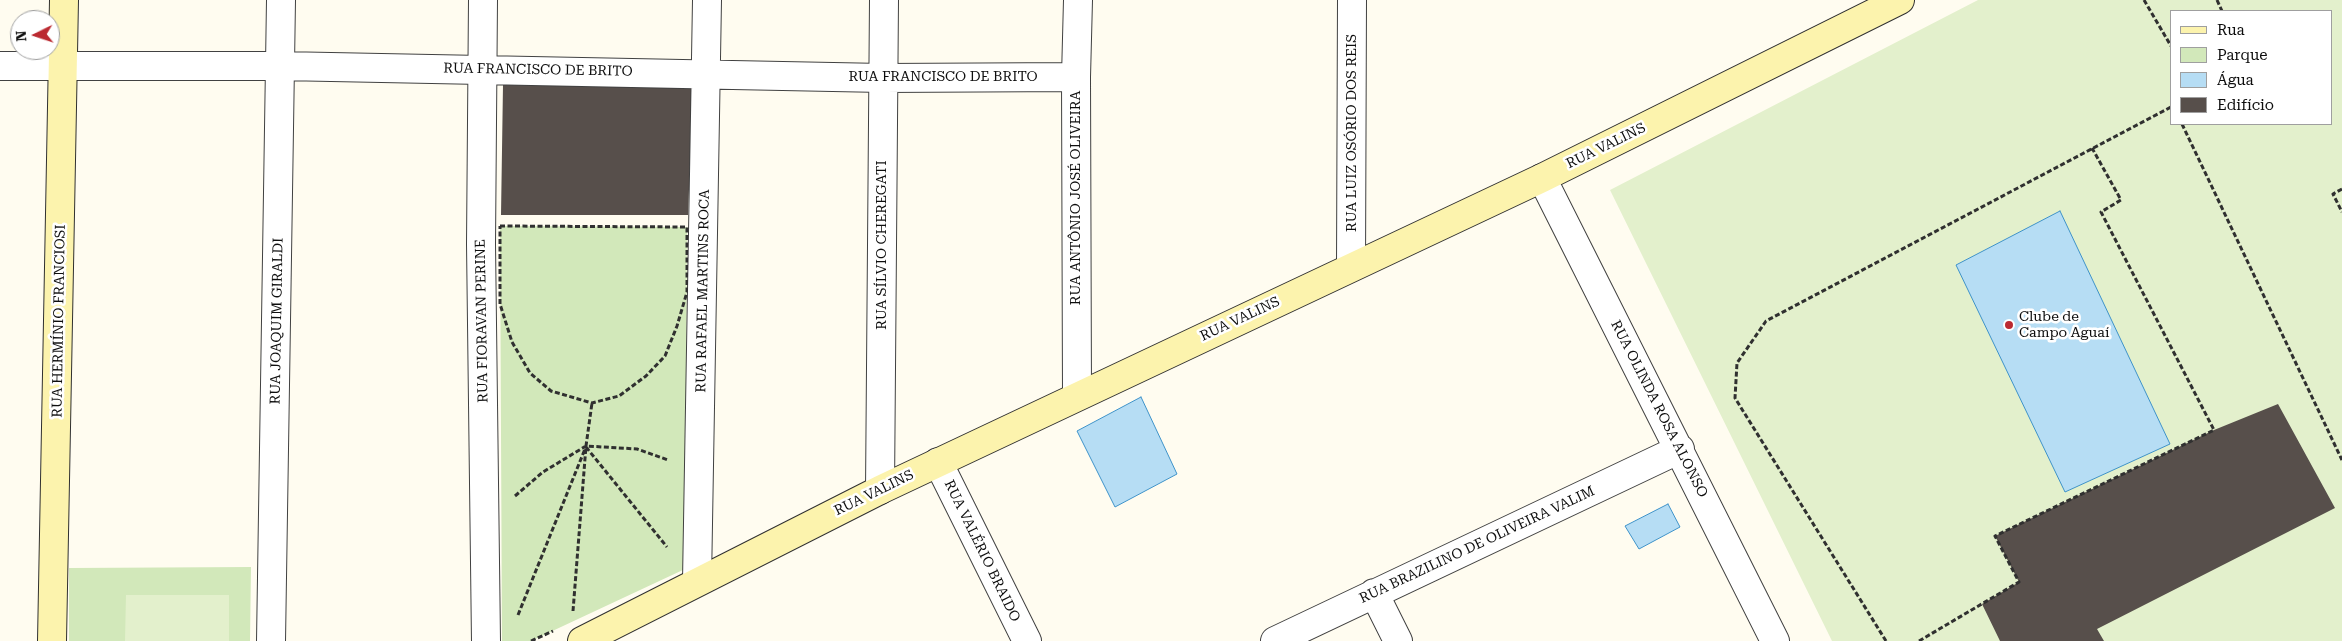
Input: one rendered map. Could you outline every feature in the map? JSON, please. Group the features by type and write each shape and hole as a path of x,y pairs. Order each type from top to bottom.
{"street":[{"name":"RUA HERMÍNIO FRANCIOSI","path":"52,641 64,0"},
{"name":"RUA JOAQUIM GIRALDI","path":"271,641 281,0"},
{"name":"RUA FIORAVAN PERINE","path":"483,0 481,244 486,641"},
{"name":"RUA RAFAEL MARTINS ROCA","path":"698,581 707,0"},
{"name":"RUA SÍLVIO CHEREGATI","path":"880,490 884,0"},
{"name":"RUA ANTÔNIO JOSÉ OLIVEIRA","path":"1077,396 1076,77 1078,0"},
{"name":"RUA LUIZ OSÓRIO DOS REIS","path":"1351,267 1352,0"},
{"name":"RUA VALINS","path":"582,641 880,490 1542,178 1900,0"},
{"name":"RUA FRANCISCO DE BRITO","path":"0,66 281,66 883,78 1076,77"},
{"name":"RUA OLINDA ROSA ALONSO","path":"1542,178 1775,641"},
{"name":"RUA BRAZILINO DE OLIVEIRA VALIM","path":"1275,641 1680,449"},
{"name":"RUA VALÉRIO BRAIDO","path":"938,462 1027,641"},
{"path":"1374,593 1398,641"}],"path":[{"path":"2144,0 2170,44"},
{"path":"1886,641 1735,398 1737,364 1766,321 2170,108"},
{"path":"2182,125 2342,460"},
{"path":"1919,641 2019,582 1995,536 2214,430 2101,212 2121,200 2092,148"},
{"path":"2341,209 2333,194 2342,189"},
{"path":"687,292 678,326 665,356 646,376 618,396 592,402 551,390 530,373 512,342 500,304 500,226 687,227 687,292 687,311"},
{"path":"573,612 586,446 592,402"},
{"path":"586,446 672,554"},
{"path":"514,623 586,446"},
{"path":"544,472 586,446 637,449 669,460"},
{"path":"531,641 556,630"}],"green space":[{"name":"Clube de Campo Aguaí","path":"1978,0 2342,0 2342,641 1832,641 1610,190"},
{"path":"500,226 687,227 685,569 531,641 502,641"},
{"path":"251,567 250,641 69,641 69,568"},
{"path":"126,595 229,595 229,641 125,641"}],"water":[{"path":"2060,211 2170,444 2065,492 1956,265"},
{"path":"1141,397 1177,474 1115,507 1077,431"},
{"path":"1668,504 1680,527 1639,549 1625,526"}],"building":[{"path":"503,85 693,86 688,215 501,215"},
{"path":"2278,404 2335,508 2097,629 2104,641 2000,641 1982,604 2019,582 1995,536 2214,430"}],"place":[{"name":"Clube de Campo Aguaí","path":"2009,325"}]}
